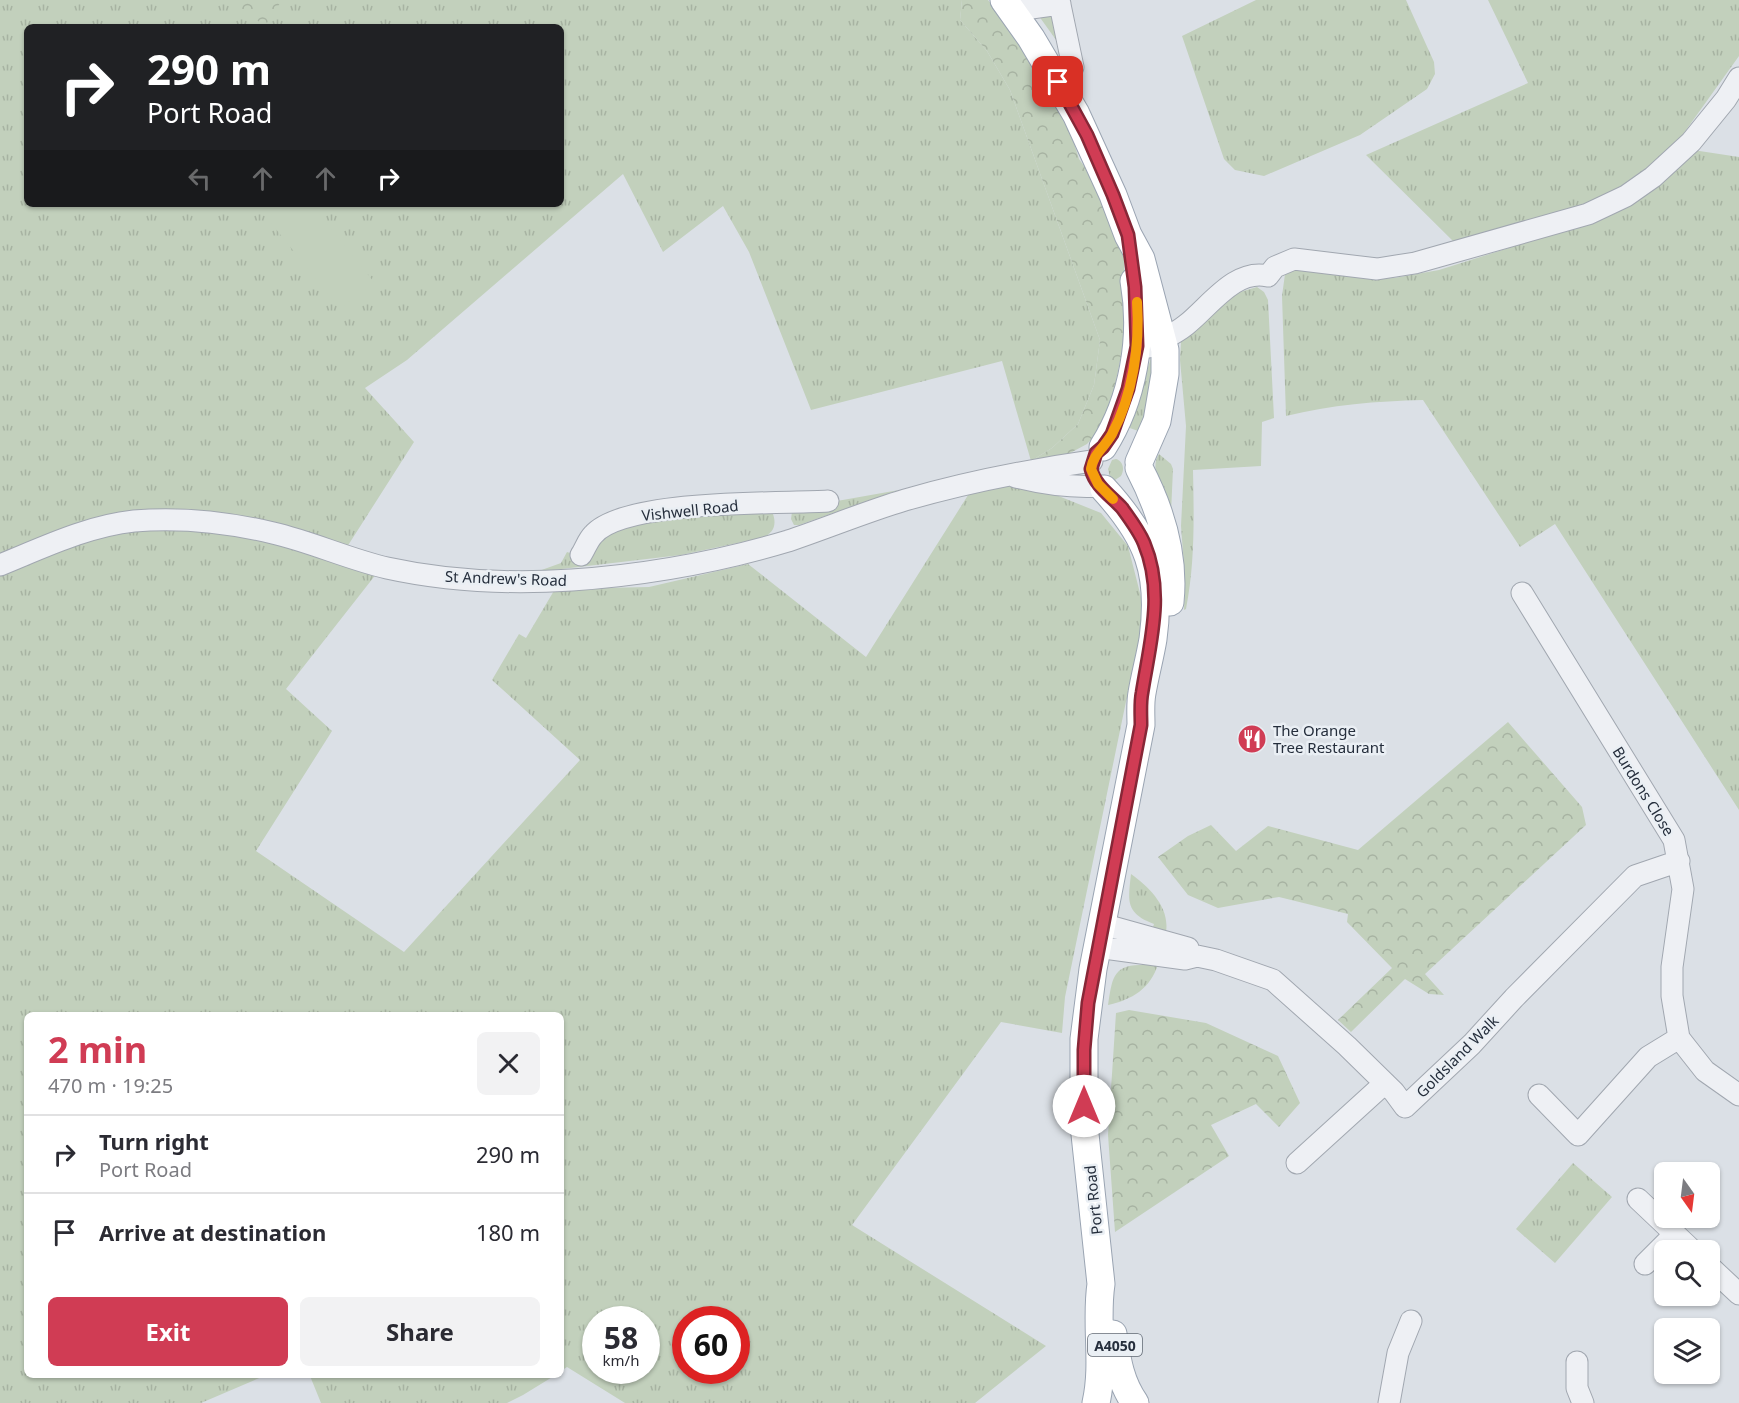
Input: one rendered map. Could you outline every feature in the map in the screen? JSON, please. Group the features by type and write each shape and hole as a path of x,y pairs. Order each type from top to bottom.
{"main road":[{"path":"1009,7 1058,82 1092,146 1128,235 1141,259 1165,350 1162,401 1135,481 1122,491 1112,491 1102,487 1093,477 1098,454 1117,423 1134,366 1137,330 1135,287 1128,235"},
{"path":"1098,454 1110,444 1123,445 1136,454 1139,465"},
{"name":"Port Road","path":"1139,465 1162,519 1171,576 1169,613 1154,698 1141,725"},
{"name":"Port Road","path":"1096,1403 1100,1386 1098,1304 1101,1284 1084,1125 1084,1039 1100,936 1141,725 1141,695 1156,611 1154,581 1143,541 1122,508 1102,487"},
{"name":"Port Road","path":"1101,1284 1110,1302 1119,1372 1135,1403"},
{"name":"Port Road","path":"1110,1403 1125,1401 1135,1403"}],"street":[{"path":"1009,7 1024,9 1059,2 1073,67 1069,75 1058,82"},
{"path":"1128,389 1141,378 1149,347 1184,326 1235,282 1246,276 1258,274 1268,276 1275,267 1294,259 1377,269 1414,263 1588,214 1626,196 1653,177 1691,142 1726,99 1739,78"},
{"name":"St Andrew's Road","path":"0,565 84,533 130,522 169,519 213,521 274,533 375,565 422,574 514,582 558,581 635,574 718,559 790,540 911,498 1098,454"},
{"name":"St Andrew's Road","path":"1012,476 1037,483 1102,487"},
{"name":"Vishwell Road","path":"581,555 594,534 614,521 651,511 711,504 828,501"},
{"path":"778,504 790,540"},
{"name":"Burdons Close","path":"1522,593 1674,840 1683,889 1672,967 1672,996 1679,1038 1705,1071 1739,1095"},
{"name":"Goldsland Walk","path":"1100,936 1185,959 1197,956 1237,966 1273,980 1347,1046 1385,1083 1405,1107 1472,1044 1514,998 1635,876 1679,861"},
{"path":"1539,1095 1578,1135 1648,1057 1679,1038"},
{"path":"1297,1163 1385,1083"},
{"path":"1638,1199 1681,1240"},
{"path":"1645,1264 1675,1234"},
{"path":"1720,1276 1739,1294"},
{"path":"1389,1403 1398,1353 1411,1322"},
{"path":"1577,1362 1577,1388 1583,1403"}],"green space":[{"path":"0,0 962,0 960,20 987,51 1010,90 1100,340 1094,385 1078,424 1052,448 1031,461 1002,361 811,410 749,252 723,206 663,252 623,174 407,360 365,388 414,442 347,547 217,512 134,510 67,530 0,554"},
{"path":"217,0 282,0 267,24"},
{"path":"962,0 988,0 1011,28 1048,89 1071,133 1079,159 1094,180 1124,252 1125,336 1112,401 1101,429 1087,444 1059,459 1031,461 1052,448 1078,424 1094,385 1100,340 1010,90 987,51 960,20"},
{"path":"1256,0 1406,0 1434,62 1435,74 1427,89 1360,135 1264,176 1235,170 1224,159 1182,36"},
{"path":"1488,0 1739,0 1739,56 1676,144 1625,192 1457,245 1366,155 1528,83"},
{"path":"1050,11 1064,51 1036,12"},
{"path":"1693,150 1739,157 1739,810 1555,524 1520,547 1423,400 1354,404 1286,416 1282,296 1285,274 1294,266 1365,279 1394,278 1439,270 1594,221 1670,176"},
{"path":"281,207 313,207 374,282 340,309 267,218"},
{"path":"1257,287 1264,292 1268,300 1274,418 1262,422 1261,466 1193,470 1192,557 1189,592 1184,610 1185,579 1181,526 1186,426 1180,360 1181,342 1233,294"},
{"path":"1158,350 1141,432 1124,426 1139,394 1152,355"},
{"path":"1159,454 1171,464 1173,469 1171,513 1156,475 1156,460"},
{"path":"1116,459 1122,463 1123,468 1121,476 1115,480 1110,477 1108,469 1112,460"},
{"path":"1005,483 1046,491 1101,513 1128,546 1141,597 1142,624 1065,997 1062,1033 1001,1022 852,1225 1046,1346 975,1403 625,1403 594,1384 660,1384 660,1306 582,1306 582,1376 567,1367 564,1369 564,1012 24,1012 24,1378 259,1378 201,1403 0,1403 0,572 108,533 180,526 265,540 377,573 286,689 332,731 256,851 404,952 580,760 492,680 519,634 526,638 555,589 649,587 748,564 866,657 970,492"},
{"path":"899,490 799,525 794,525 791,519 792,512 799,508 836,507 837,501"},
{"path":"768,511 773,514 774,526 771,532 761,538 681,555 536,572 561,563 567,552 573,554 596,538 661,515"},
{"path":"1508,722 1582,807 1586,825 1425,974 1444,995 1429,994 1405,979 1351,1032 1338,1020 1392,968 1347,922 1348,914 1279,897 1218,908 1188,895 1158,857 1188,836 1211,825 1236,851 1268,826 1358,850"},
{"path":"1131,874 1157,898 1165,914 1166,932 1153,927 1154,924 1133,910 1129,899"},
{"path":"1142,962 1158,964 1151,980 1133,996 1108,1005 1115,976 1125,967 1142,965"},
{"path":"1129,1010 1206,1023 1278,1056 1300,1103 1279,1127 1256,1104 1211,1125 1229,1156 1115,1232 1108,1135 1116,1013"},
{"path":"1573,1163 1612,1197 1555,1263 1516,1229"},
{"path":"311,1378 551,1378 507,1403 321,1403"}],"slow traffic":[{"path":"1113,499 1098,484 1091,469 1096,453 1112,434 1128,389 1137,346 1137,302"}],"place":[{"name":"The Orange Tree Restaurant","path":"1252,739"}],"route":[{"path":"1058,82 1087,135 1128,235 1137,310 1137,346 1134,366 1117,423 1103,447 1096,453 1091,469 1098,484 1122,508 1143,541 1154,581 1156,611 1141,695 1141,725 1088,1003 1084,1050 1084,1106"}]}
